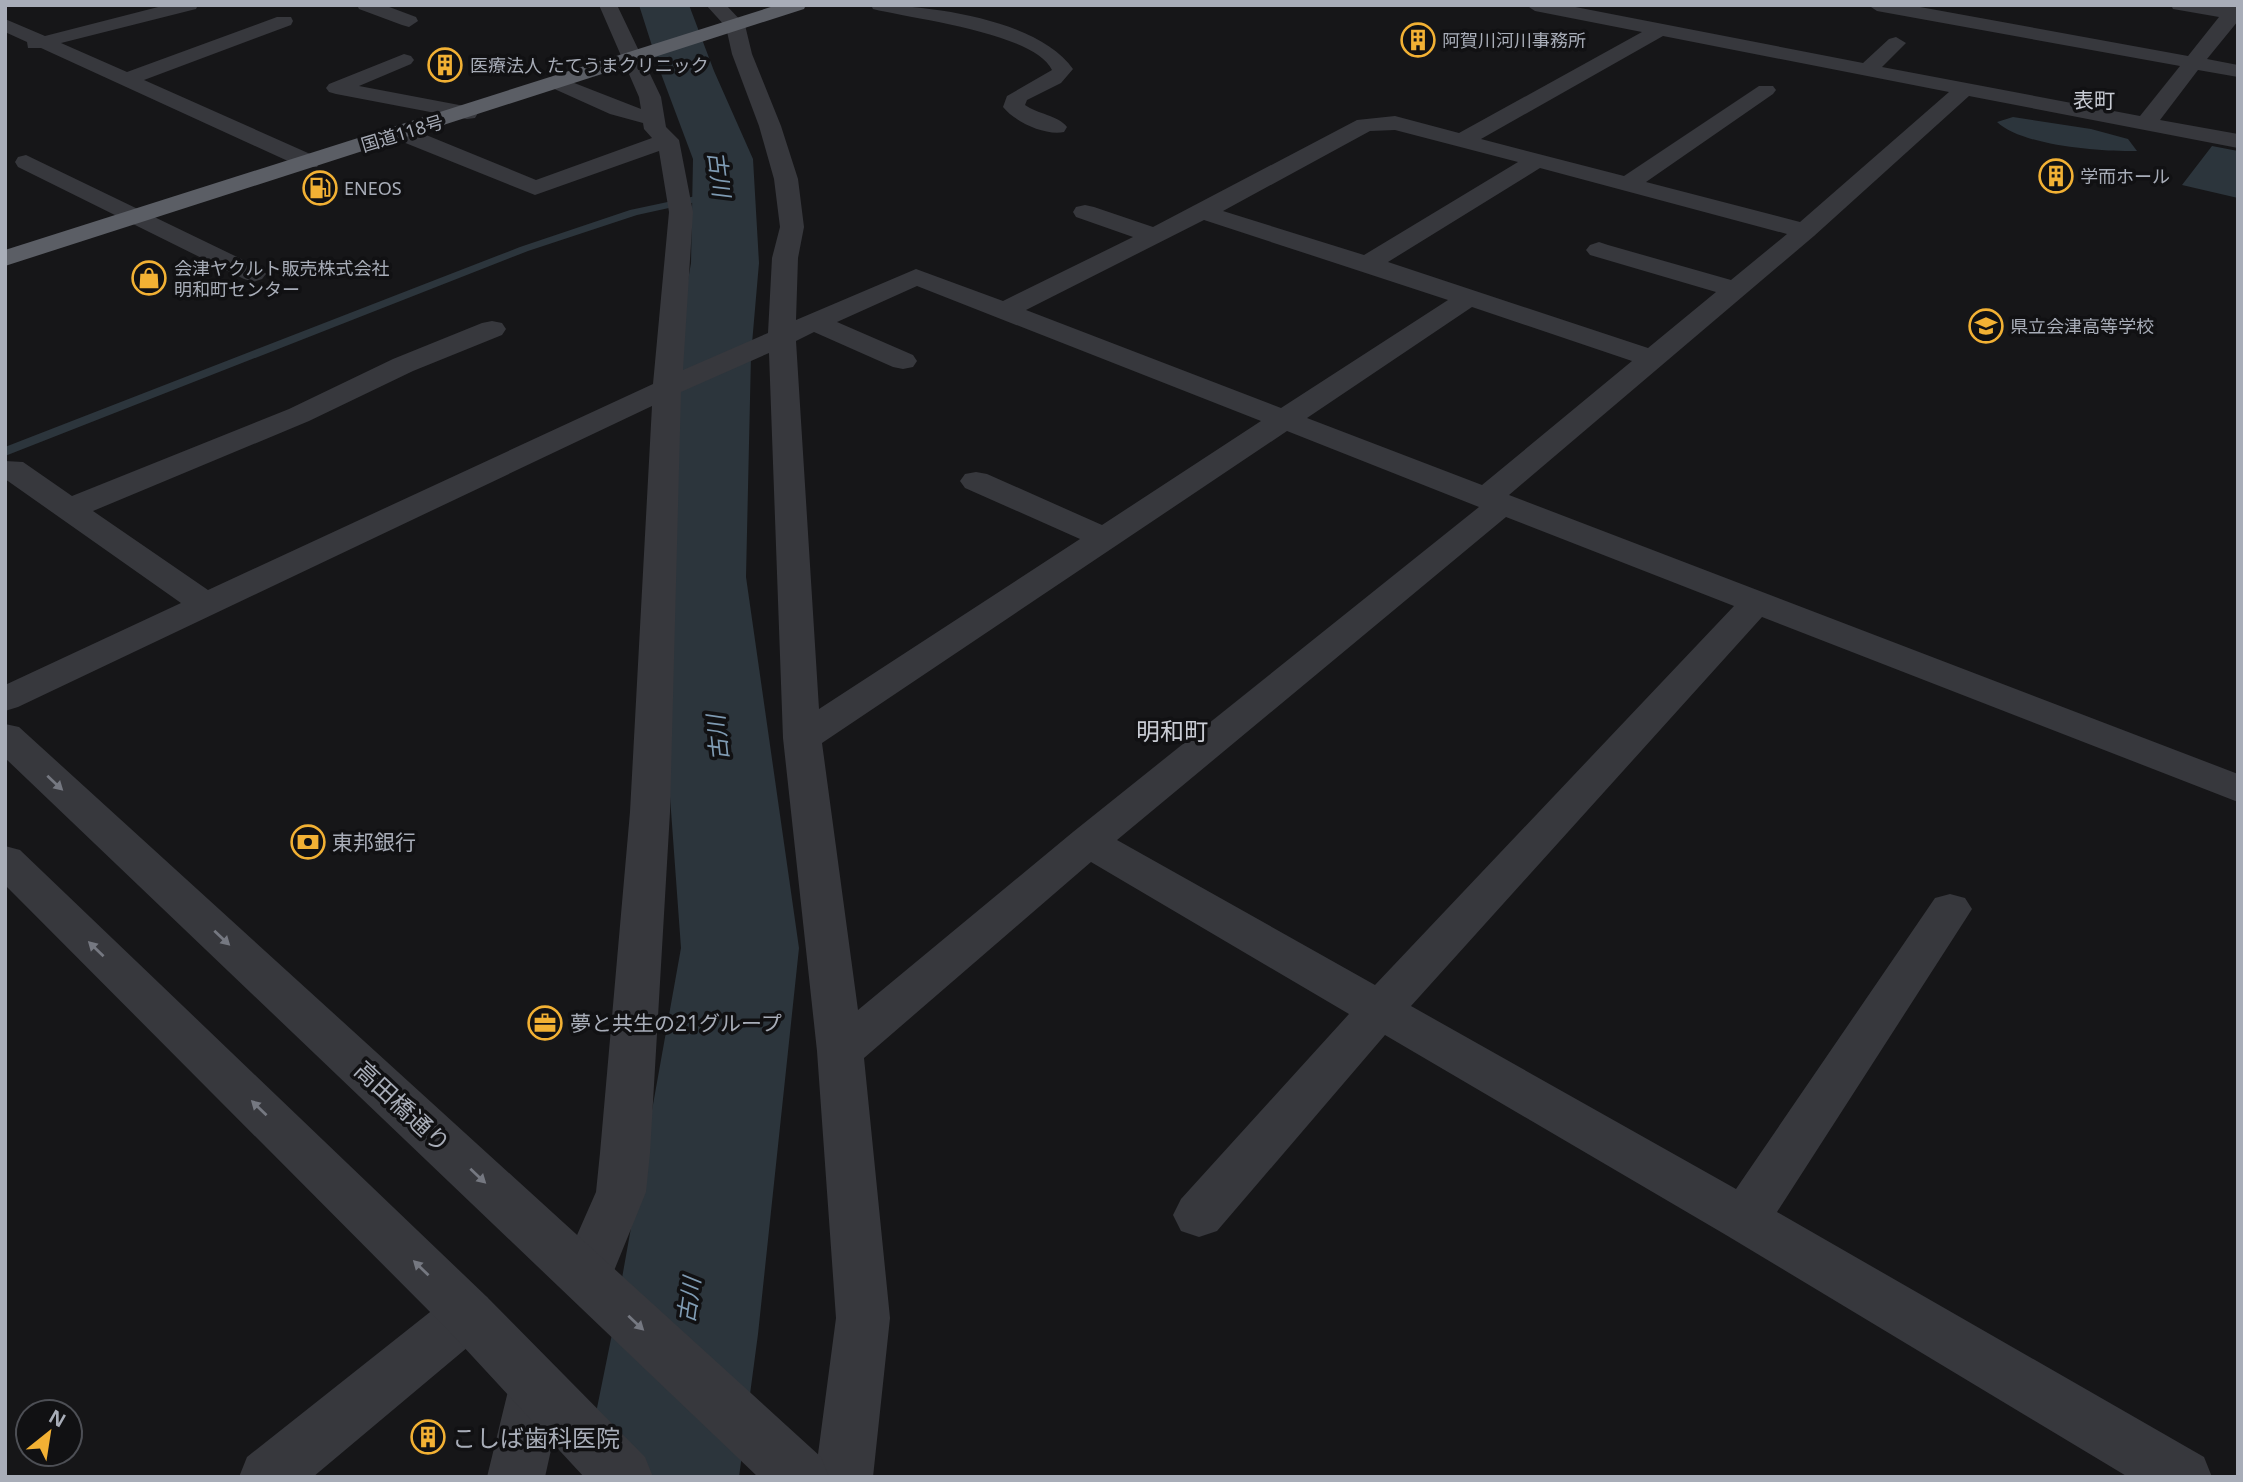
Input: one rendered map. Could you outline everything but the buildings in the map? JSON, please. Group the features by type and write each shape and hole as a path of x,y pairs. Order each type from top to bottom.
{"highway":[{"name":"国道118号","path":"5,258 467,113 797,5"}],"street":[{"path":"18,48 189,5"},
{"path":"366,5 409,21"},
{"path":"586,1276 621,1192 625,1153 650,812 667,388 679,204 667,140 655,129 650,97 637,57 608,5"},
{"path":"715,5 732,26 770,126 786,178 792,227 785,258 798,330 803,738 840,1051 863,1318 844,1477"},
{"path":"880,5 1006,34 1042,48 1059,60 1063,69 1059,76 1023,93 1014,100 1014,107 1026,116 1056,127"},
{"path":"1535,5 2238,141"},
{"path":"1877,5 2238,71"},
{"path":"2180,5 2236,11"},
{"path":"2146,123 2236,11"},
{"path":"126,80 284,21"},
{"path":"5,25 309,162"},
{"path":"1463,141 1659,30"},
{"path":"1867,70 1896,43"},
{"path":"404,60 335,88 467,113"},
{"path":"557,83 618,109 653,119"},
{"path":"840,1051 1495,500 1650,358 1805,231 1965,89"},
{"path":"1628,184 1766,90"},
{"path":"1006,310 1156,236 1365,125 1395,123 1805,231"},
{"path":"401,133 536,188 667,140"},
{"path":"1367,264 1538,160"},
{"path":"26,162 253,274"},
{"path":"1085,212 1156,236"},
{"path":"1202,212 1650,358"},
{"path":"1599,250 1734,289"},
{"path":"5,698 667,388 916,277 1286,418 2238,789"},
{"path":"803,738 1468,298"},
{"path":"71,509 299,415 403,365 492,329"},
{"path":"798,330 903,361"},
{"path":"12,469 206,605"},
{"path":"976,481 1104,538"},
{"path":"1199,1215 1380,1010 1757,602"},
{"name":"高田橋通り","path":"5,736 800,1477"},
{"path":"1088,842 1744,1219 2183,1477"},
{"path":"5,860 468,1314 624,1477"},
{"path":"1744,1219 1950,909"},
{"path":"268,1477 468,1314"},
{"path":"516,1477 537,1387"}],"shaded area":[{"path":"2013,117 2091,129 2128,139 2137,151 2084,149 2043,142 2025,137 1997,122"},
{"path":"2212,146 2238,151 2238,198 2182,185"}],"waterway":[{"name":"古川","path":"661,1477 685,1334 740,948 700,577 713,355 725,263 723,159 687,71 664,5"},
{"path":"5,452 524,249 634,212 724,193"}],"place":[{"name":"阿賀川河川事務所","path":"1418,40"},
{"name":"医療法人 たてうまクリニック","path":"445,65"},
{"name":"学而ホール","path":"2056,176"},
{"name":"ENEOS","path":"320,188"},
{"name":"会津ヤクルト販売株式会社 明和町センター","path":"149,278"},
{"name":"県立会津高等学校","path":"1986,326"},
{"name":"東邦銀行","path":"308,842"},
{"name":"夢と共生の21グループ","path":"545,1023"},
{"name":"こしば歯科医院","path":"428,1437"}],"district":[{"name":"表町","path":"2094,100"},
{"name":"明和町","path":"1172,730"}]}
